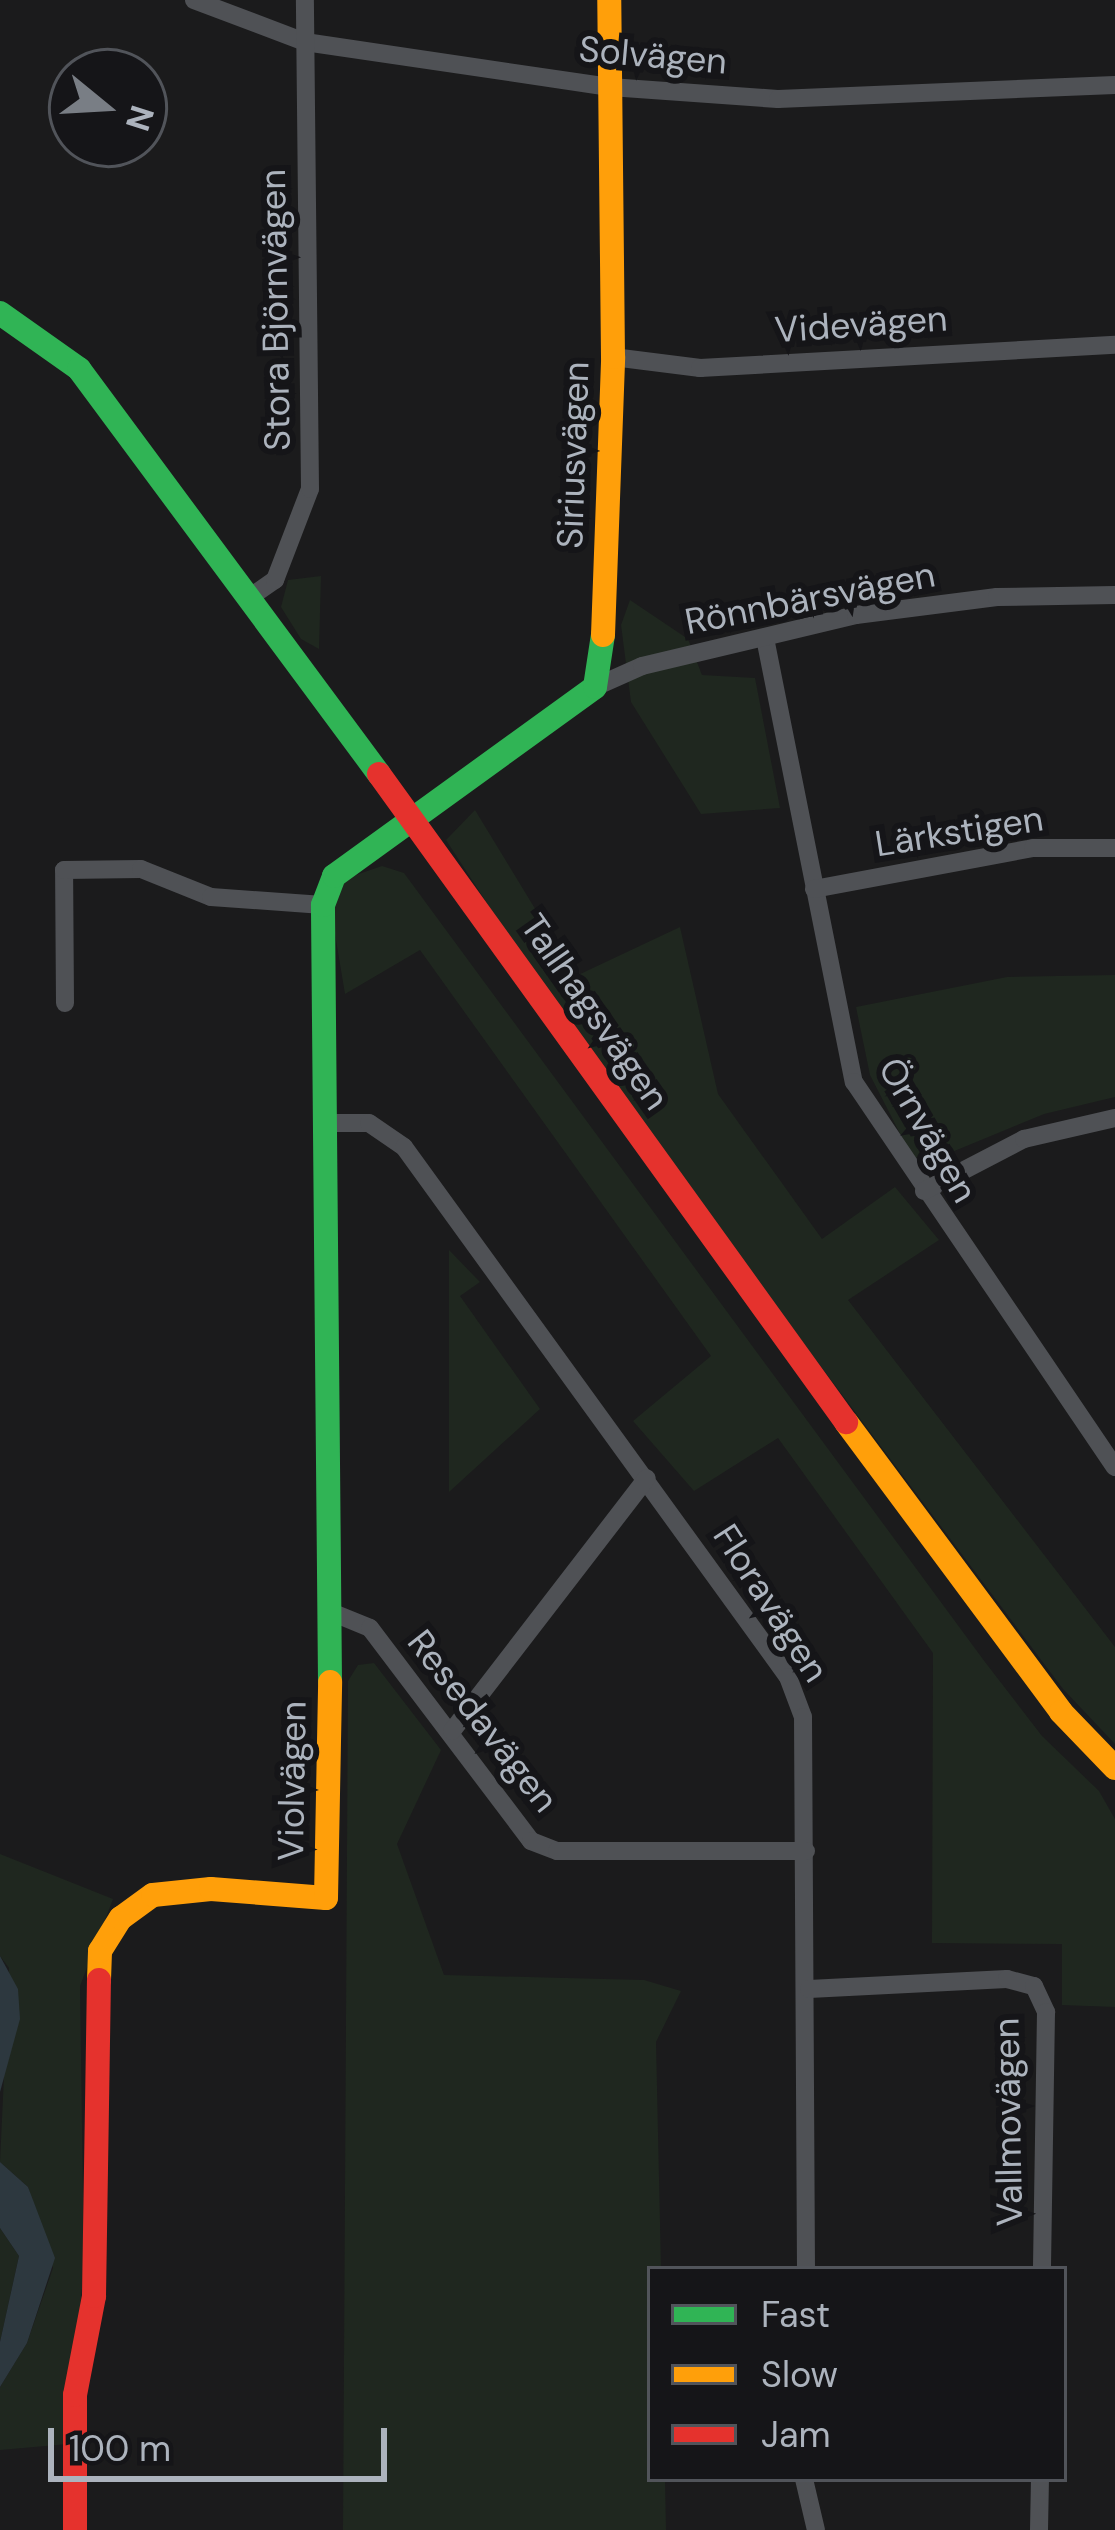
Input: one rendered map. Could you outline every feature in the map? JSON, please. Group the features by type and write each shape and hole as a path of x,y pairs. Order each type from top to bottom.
{"street":[{"name":"Solvägen","path":"194,0 305,42 610,87 778,99 1115,85"},
{"name":"Stora Björnvägen","path":"248,598 275,580 310,489 304,0"},
{"name":"Siriusvägen","path":"595,687 613,357 609,0"},
{"name":"Tallhagsvägen","path":"0,313 79,369 413,820 721,1254 1061,1712 1115,1768"},
{"name":"Videvägen","path":"613,357 700,368 1115,345"},
{"name":"Rönnbärsvägen","path":"595,687 642,666 856,615 997,597 1115,595"},
{"name":"Örnvägen","path":"765,638 854,1082 924,1191 1112,1456"},
{"path":"65,1003 64,870 141,869 211,897 323,905 334,876 595,687"},
{"name":"Lärkstigen","path":"814,889 1033,848 1115,848"},
{"name":"Violvägen","path":"75,2530 75,2395 94,2296 100,1951 121,1918 153,1895 211,1889 326,1898 332,1612 323,905"},
{"path":"924,1191 1024,1139 1115,1118"},
{"name":"Floravägen","path":"329,1124 369,1123 404,1148 788,1677 803,1717 809,1989 806,2266"},
{"path":"452,1731 647,1478"},
{"name":"Resedavägen","path":"332,1612 370,1628 531,1840 557,1851 806,1851"},
{"name":"Vallmovägen","path":"809,1989 1007,1979 1034,1986 1046,2012 1042,2266"},
{"path":"805,2482 816,2530"},
{"path":"1039,2530 1040,2482"}],"shaded area":[{"path":"321,576 319,649 301,639 281,607 288,580"},
{"path":"630,600 688,639 702,675 755,678 780,808 701,814 631,702 621,625"},
{"path":"475,810 576,976 680,927 718,1094 822,1239 895,1187 939,1240 848,1300 1115,1647 1115,1744 1063,1689 732,1248 496,917 446,840"},
{"path":"382,866 404,873 985,1662 1042,1736 1099,1791 1115,1819 1115,2007 1062,2005 1062,1944 932,1943 933,1653 778,1438 694,1491 633,1421 711,1356 420,950 345,994 331,910 347,878"},
{"path":"1115,975 1115,1097 1044,1114 935,1159 912,1157 870,1075 856,1007 1007,977"},
{"path":"449,1250 480,1282 460,1296 540,1409 449,1492"},
{"path":"374,1663 441,1750 397,1844 444,1975 644,1980 681,1991 656,2042 661,2266 647,2266 647,2482 665,2482 666,2530 343,2530 348,1681 358,1665"},
{"path":"0,1854 113,1899 80,1986 84,2266 68,2444 0,2450 0,2387 27,2343 53,2268 28,2187 0,2162 9,1968 0,1956"},
{"path":"0,1956 18,1989 20,2019 0,2092"},
{"path":"0,2162 28,2187 55,2258 27,2343 0,2387 0,2342 19,2256 0,2228"},
{"path":"0,2228 19,2256 0,2342"}],"traffic: fast":[{"path":"0,313 79,369 379,774"},
{"path":"330,1682 323,905 334,876 595,687 603,635"}],"traffic: slow":[{"path":"603,635 613,357 609,0"},
{"path":"846,1422 1061,1712 1115,1768"},
{"path":"99,1980 100,1951 121,1918 153,1895 211,1889 326,1898 330,1682"}],"traffic: jam":[{"path":"379,774 846,1422"},
{"path":"75,2530 75,2395 94,2296 99,1980"}]}
